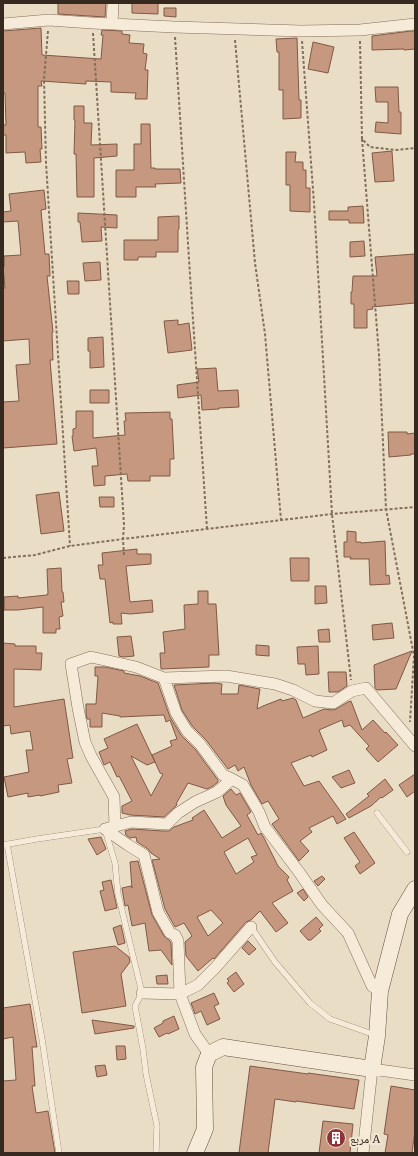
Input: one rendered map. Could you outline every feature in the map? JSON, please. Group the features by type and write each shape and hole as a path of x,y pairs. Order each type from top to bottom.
{"street":[{"path":"112,24 113,3"},
{"path":"3,24 49,20 174,27 301,31 360,30 415,24"},
{"path":"110,828 114,797 91,756 85,742 71,664 91,658 136,667 164,678 226,676 275,684 294,690 315,701 333,703 352,692 366,688 412,743"},
{"path":"164,678 176,713 187,732 200,744 223,775 243,785 259,812 265,827 322,904 348,933 372,986 380,991"},
{"path":"110,828 131,822 167,824 178,813 195,802 217,792 232,779"},
{"path":"110,828 128,845 144,855 158,912 170,933 175,934 178,941 180,994 195,1034 209,1054"},
{"path":"363,1153 377,1036 380,991 400,914 415,889"},
{"path":"142,993 180,994 198,985 216,968 251,927"},
{"path":"205,1153 204,1067 209,1054 223,1047 372,1070 415,1074"},
{"path":"195,1153 205,1129"}],"lane":[{"path":"377,813 407,852"},
{"path":"59,1153 42,1039 5,845 110,828 118,894 142,993 135,1006 146,1074 157,1126 156,1153"},
{"path":"251,927 275,962 310,1003 330,1019 377,1036"}],"path":[{"path":"49,20 44,79 46,163 70,546"},
{"path":"92,23 124,525 124,555"},
{"path":"174,27 207,529"},
{"path":"234,29 254,263 265,334 281,520"},
{"path":"360,30 362,139 379,356 386,510 414,656 412,743"},
{"path":"301,31 315,211 332,514 352,692"},
{"path":"362,139 370,147 396,150 415,148"},
{"path":"3,558 35,555 70,546 123,539 332,514 415,507"}],"building":[{"path":"58,3 106,3 105,17 58,14"},
{"path":"132,3 158,3 158,14 132,13"},
{"path":"164,8 176,8 176,17 164,16"},
{"path":"41,28 42,55 101,59 102,30 122,31 122,34 130,35 129,43 144,44 143,53 147,54 145,70 148,70 147,99 135,99 136,93 111,92 111,82 86,81 86,84 41,81 42,86 38,86 38,127 41,127 41,162 26,163 25,152 6,153 6,135 3,135 3,125 6,125 5,93 3,93 3,31"},
{"path":"415,31 415,49 372,50 372,36"},
{"path":"297,38 301,118 283,119 283,90 279,90 279,52 277,52 276,39"},
{"path":"313,42 334,47 328,73 308,69"},
{"path":"375,87 398,87 399,112 401,112 401,134 375,132 376,122 388,123 388,102 376,102"},
{"path":"74,106 84,106 84,123 92,123 91,145 117,144 117,156 94,158 94,197 77,197 76,154 74,154"},
{"path":"141,124 150,124 151,168 180,169 181,183 155,184 156,187 136,187 136,197 116,197 116,170 134,170 134,144 141,144"},
{"path":"392,151 394,181 375,182 372,153"},
{"path":"286,152 296,152 295,162 303,162 303,170 306,170 306,188 310,188 310,212 290,211 290,185 286,185"},
{"path":"44,190 46,209 41,210 45,254 49,254 50,276 47,276 53,332 53,360 50,360 57,444 3,448 3,402 19,401 16,365 30,364 29,339 3,341 3,288 5,288 3,267 4,256 21,255 18,221 3,222 3,212 11,211 9,194"},
{"path":"363,206 364,223 349,223 349,220 329,220 329,211 348,211 348,207"},
{"path":"78,213 117,215 117,228 101,227 102,241 82,242 80,222 78,222"},
{"path":"179,216 178,252 156,252 156,257 138,257 138,260 124,260 124,240 158,240 158,217"},
{"path":"364,241 365,256 350,257 350,242"},
{"path":"415,254 415,303 372,307 373,309 367,310 367,328 354,328 354,304 351,304 353,276 377,276 375,257"},
{"path":"100,262 101,280 85,281 83,263"},
{"path":"67,281 79,281 79,294 68,294"},
{"path":"178,320 178,325 189,323 192,350 168,353 164,321"},
{"path":"103,337 104,367 90,368 88,338"},
{"path":"216,368 218,391 238,390 239,407 202,410 201,395 178,398 177,385 199,382 197,369"},
{"path":"90,390 109,390 109,403 90,403"},
{"path":"76,411 93,411 93,438 125,435 125,413 170,412 170,419 172,419 174,459 170,459 170,476 150,476 150,481 128,481 127,474 105,476 105,485 94,486 92,466 98,466 96,448 74,451 72,436 73,429 76,428"},
{"path":"388,432 407,432 407,434 415,433 415,454 389,457"},
{"path":"59,492 64,531 41,534 36,495"},
{"path":"99,497 114,497 114,507 100,507"},
{"path":"347,531 356,532 356,542 385,541 386,576 389,575 390,584 370,585 369,559 350,559 351,557 344,557 344,542 347,542"},
{"path":"137,549 137,554 151,554 151,564 126,566 130,602 152,600 153,612 130,614 121,613 122,624 113,624 113,622 110,623 105,579 100,579 98,565 103,565 102,553"},
{"path":"290,558 309,558 309,581 291,581"},
{"path":"61,568 64,602 61,602 63,616 59,617 60,629 56,629 56,633 43,633 43,607 4,610 4,597 18,596 18,598 47,595 47,569"},
{"path":"315,586 326,586 327,603 315,604"},
{"path":"198,591 208,591 208,604 216,604 219,655 209,655 209,667 161,669 160,653 165,653 163,632 185,629 184,605 198,604"},
{"path":"392,623 394,638 373,640 372,625"},
{"path":"329,629 330,642 319,642 318,630"},
{"path":"131,636 134,656 119,656 117,637"},
{"path":"3,643 15,644 15,646 36,646 36,653 42,653 41,670 14,669 14,707 64,699 73,758 67,759 72,783 58,785 59,792 40,796 28,797 28,793 8,797 4,777 29,772 26,750 33,750 30,731 11,734 10,725 3,726"},
{"path":"256,645 269,646 269,656 256,655"},
{"path":"318,646 319,674 306,675 305,664 298,664 297,647"},
{"path":"412,651 396,689 377,690 375,688 374,665"},
{"path":"95,667 105,667 124,671 124,673 140,676 158,683 170,717 181,735 195,749 218,782 207,789 188,783 176,806 164,817 130,815 122,813 122,806 132,801 119,776 117,777 110,762 104,765 99,752 108,748 104,739 137,724 155,762 147,765 131,756 151,796 163,774 160,773 152,755 172,746 170,741 177,739 170,720 166,722 164,715 120,717 102,713 102,727 90,727 90,719 87,719 86,714 86,704 96,704 98,676 95,676"},
{"path":"328,672 346,672 347,686 338,692 329,692"},
{"path":"222,684 221,694 238,694 239,685 260,689 257,709 281,699 282,701 293,698 296,700 303,718 324,709 336,709 351,701 362,730 373,720 398,745 378,762 366,749 369,746 350,725 344,727 342,720 319,730 327,750 312,757 311,755 291,763 304,786 319,781 346,819 337,824 333,816 309,828 312,832 300,841 309,851 299,861 272,824 279,819 268,801 262,804 251,785 244,767 238,771 235,765 228,769 206,740 193,727 182,710 174,685"},
{"path":"349,770 355,783 341,788 332,777"},
{"path":"415,774 415,791 407,797 399,785"},
{"path":"385,779 393,790 382,798 381,797 371,806 349,818 346,814 369,796 367,794"},
{"path":"231,789 236,795 240,793 251,812 247,815 258,835 261,833 278,866 289,877 287,880 293,891 272,903 288,923 276,932 260,911 251,920 246,922 214,959 213,958 198,971 186,956 185,942 192,936 184,923 175,927 165,909 152,860 160,859 137,842 136,837 130,838 126,835 125,831 132,829 169,831 174,827 193,820 192,818 204,810 222,838 241,826 226,805 223,796","holes":["248,838 257,855 251,857 254,862 236,874 224,852","211,910 223,923 208,936 197,917"]},
{"path":"354,832 375,863 360,874 355,866 360,862 344,838"},
{"path":"101,837 106,849 97,855 88,839"},
{"path":"138,861 152,915 164,936 171,943 172,965 161,950 149,951 145,923 132,926 128,905 125,906 122,888 131,886 132,888 130,862"},
{"path":"322,876 325,879 318,886 314,881"},
{"path":"111,880 117,908 105,911 100,891 104,890 102,882"},
{"path":"303,889 308,897 304,901 297,893"},
{"path":"316,917 323,925 319,929 321,931 311,940 308,940 300,931"},
{"path":"121,925 125,943 118,945 113,928"},
{"path":"248,941 256,949 249,955 242,948"},
{"path":"115,946 129,957 130,962 121,974 126,1006 82,1013 73,952"},
{"path":"236,972 244,984 234,992 227,983 229,981 227,979"},
{"path":"167,975 168,984 157,984 156,976"},
{"path":"214,993 219,1004 214,1006 220,1019 207,1025 201,1011 195,1014 191,1003"},
{"path":"30,1004 37,1047 32,1047 35,1086 32,1086 36,1113 48,1111 55,1153 3,1153 3,1081 16,1080 13,1037 3,1039 3,1008"},
{"path":"174,1016 179,1029 159,1037 154,1028 163,1023 163,1021"},
{"path":"92,1020 134,1026 134,1028 95,1034"},
{"path":"116,1046 125,1046 126,1059 117,1060"},
{"path":"105,1065 107,1075 97,1077 95,1066"},
{"path":"250,1066 359,1080 354,1109 275,1099 268,1153 239,1153"},
{"path":"391,1086 415,1090 415,1131 412,1153 385,1153 388,1135 384,1134"},
{"name":"مربع A","path":"323,1121 353,1124 350,1153 319,1153"}],"place":[{"name":"مربع A","path":"336,1138"}]}
